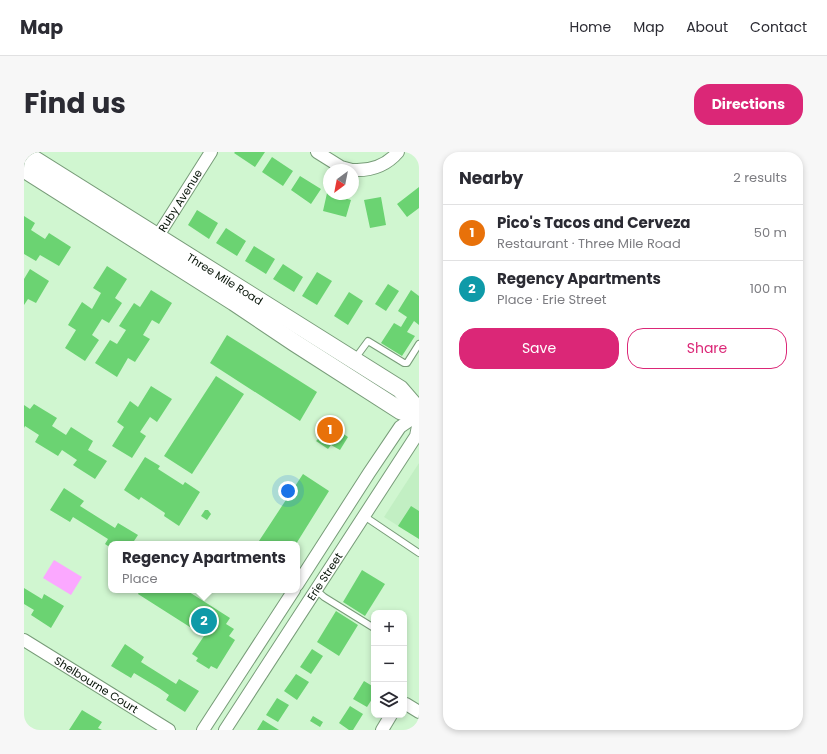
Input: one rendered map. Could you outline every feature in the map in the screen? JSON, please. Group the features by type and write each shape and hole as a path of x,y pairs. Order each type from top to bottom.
{"street":[{"name":"Ruby Avenue","path":"153,243 211,152"},
{"path":"317,152 336,164"},
{"path":"359,170 370,170 382,166 392,159 398,152"},
{"name":"Three Mile Road","path":"24,153 153,243 348,367 401,411 419,413"},
{"name":"Three Mile Road","path":"24,170 153,243"},
{"name":"Erie Street","path":"300,580 400,427 419,413"},
{"name":"Erie Street","path":"225,730 416,436 419,421"},
{"path":"348,506 364,516"},
{"path":"300,586 316,590"},
{"name":"Erie Street","path":"207,729 292,593"},
{"name":"Shelbourne Court","path":"24,640 169,730"},
{"path":"407,705 419,712"},
{"path":"382,730 389,718"}],"lane":[{"path":"348,367 368,341 404,363 407,363 419,344"},
{"path":"364,516 419,553"},
{"path":"316,590 324,598 371,626"}],"shaded area":[{"path":"419,463 419,539 384,517"},
{"path":"54,560 82,577 71,595 43,578"}],"building":[{"path":"265,152 255,167 234,153"},
{"path":"272,157 293,171 283,186 262,172"},
{"path":"300,176 321,189 311,204 291,190"},
{"path":"419,187 419,208 407,217 397,204"},
{"path":"381,197 386,225 370,228 364,200"},
{"path":"325,200 351,200 346,217 323,211"},
{"path":"197,210 218,223 209,239 188,225"},
{"path":"24,216 35,223 31,230 45,239 49,233 71,247 59,266 40,255 36,261 24,254"},
{"path":"226,228 246,241 237,256 216,243"},
{"path":"254,246 275,259 266,274 245,261"},
{"path":"283,264 303,277 294,292 273,279"},
{"path":"107,266 127,279 115,298 122,303 109,323 102,319 92,335 99,340 85,361 65,348 76,330 68,325 82,302 92,309 101,293 93,288"},
{"path":"30,269 49,281 36,303 28,299 24,305 24,279"},
{"path":"317,272 332,281 317,305 302,296"},
{"path":"388,284 399,291 386,311 375,304"},
{"path":"151,290 172,303 159,324 152,320 143,335 150,339 135,362 128,358 117,377 95,363 110,340 117,344 126,330 119,326 134,303 140,307"},
{"path":"411,290 419,296 419,325 414,321 407,332 415,336 402,356 381,343 394,323 401,327 407,317 398,311"},
{"path":"349,292 363,301 348,325 334,316"},
{"path":"227,335 317,392 300,421 210,363"},
{"path":"216,376 244,394 192,474 164,456"},
{"path":"151,386 172,399 157,422 150,417 140,432 146,436 132,458 112,446 124,427 117,422 130,401 138,407"},
{"path":"34,404 57,418 52,426 66,435 71,427 93,441 88,450 107,461 95,479 73,465 77,460 62,450 58,456 35,442 39,435 25,426 24,428 24,405 30,409"},
{"path":"327,423 348,437 340,450 331,445 328,449 316,441"},
{"path":"145,457 160,466 158,469 183,485 185,482 200,492 179,526 164,516 165,513 141,497 139,500 124,490"},
{"path":"303,474 329,491 298,541 259,541"},
{"path":"64,488 84,501 80,506 115,528 118,523 138,535 134,541 108,541 108,546 105,544 108,539 73,517 70,522 50,510"},
{"path":"411,506 419,511 419,539 398,526"},
{"path":"205,510 208,510 211,514 207,520 201,516"},
{"path":"362,570 385,584 365,616 343,602"},
{"path":"24,588 42,599 44,594 64,606 51,628 31,615 34,610 24,604"},
{"path":"191,593 230,618 226,624 234,629 229,636 235,640 217,669 211,666 209,669 196,661 198,658 192,654 204,636 138,594"},
{"path":"336,611 358,625 339,656 317,642"},
{"path":"125,644 144,657 141,662 176,684 179,679 199,691 185,712 166,700 169,695 159,688 134,673 131,678 111,666"},
{"path":"312,649 323,656 311,674 300,667"},
{"path":"296,674 309,682 297,700 284,691"},
{"path":"364,681 371,685 371,701 367,707 353,699"},
{"path":"277,698 289,705 278,722 266,715"},
{"path":"350,706 363,714 353,730 349,730 339,723"},
{"path":"82,710 102,722 98,728 102,730 69,730"},
{"path":"313,716 323,722 320,727 310,721"},
{"path":"263,720 279,730 257,730"}],"place":[{"name":"Pico's Tacos and Cerveza","path":"330,430"},
{"name":"Regency Apartments","path":"204,621"}]}
